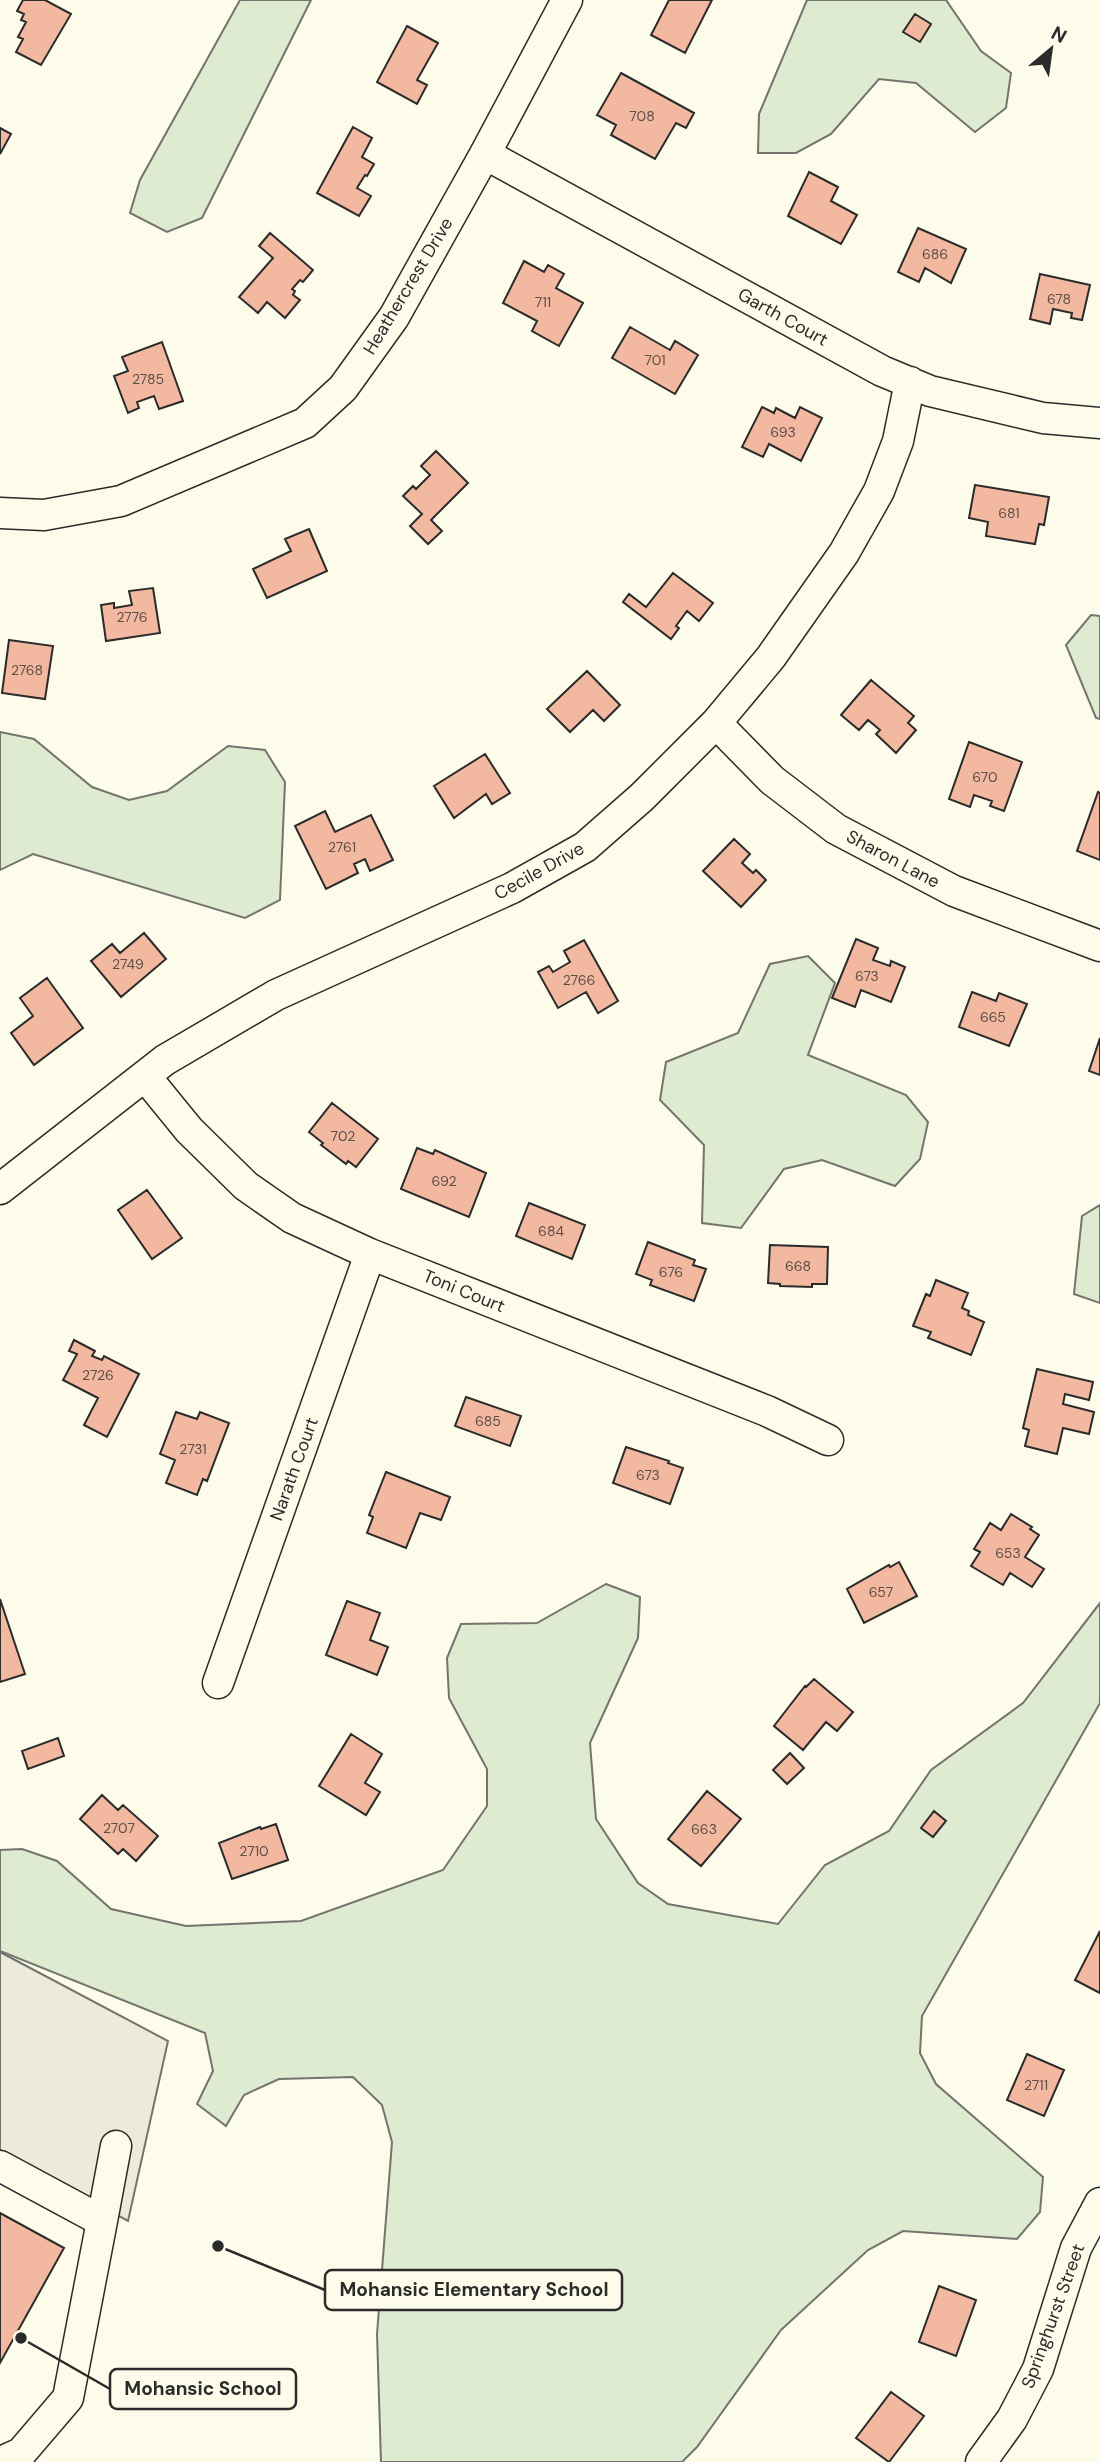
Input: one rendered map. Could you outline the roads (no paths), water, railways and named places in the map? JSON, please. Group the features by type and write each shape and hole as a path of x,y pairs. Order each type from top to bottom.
{"street":[{"name":"Heathercrest Drive","path":"0,513 44,515 121,501 305,424 343,388 394,317 567,0"},
{"name":"Garth Court","path":"485,154 882,371 930,390 1043,418 1100,423"},
{"name":"Cecile Drive","path":"0,1189 165,1060 276,995 512,888 585,847 642,797 716,723 771,657 844,553 879,491 898,441 910,382"},
{"name":"Sharon Lane","path":"716,723 772,780 836,829 954,891 1100,946"},
{"name":"Toni Court","path":"145,1076 189,1129 246,1186 292,1218 370,1254 767,1411 828,1440"},
{"name":"Narath Court","path":"218,1683 370,1254"},
{"path":"1,2462 20,2454 68,2398 116,2146"},
{"path":"0,2166 102,2221"},
{"name":"Springhurst Street","path":"981,2462 1012,2419 1038,2369 1076,2248 1100,2203"}],"place":[{"name":"Mohansic Elementary School","path":"218,2246"},
{"name":"Mohansic School","path":"21,2338"}]}
